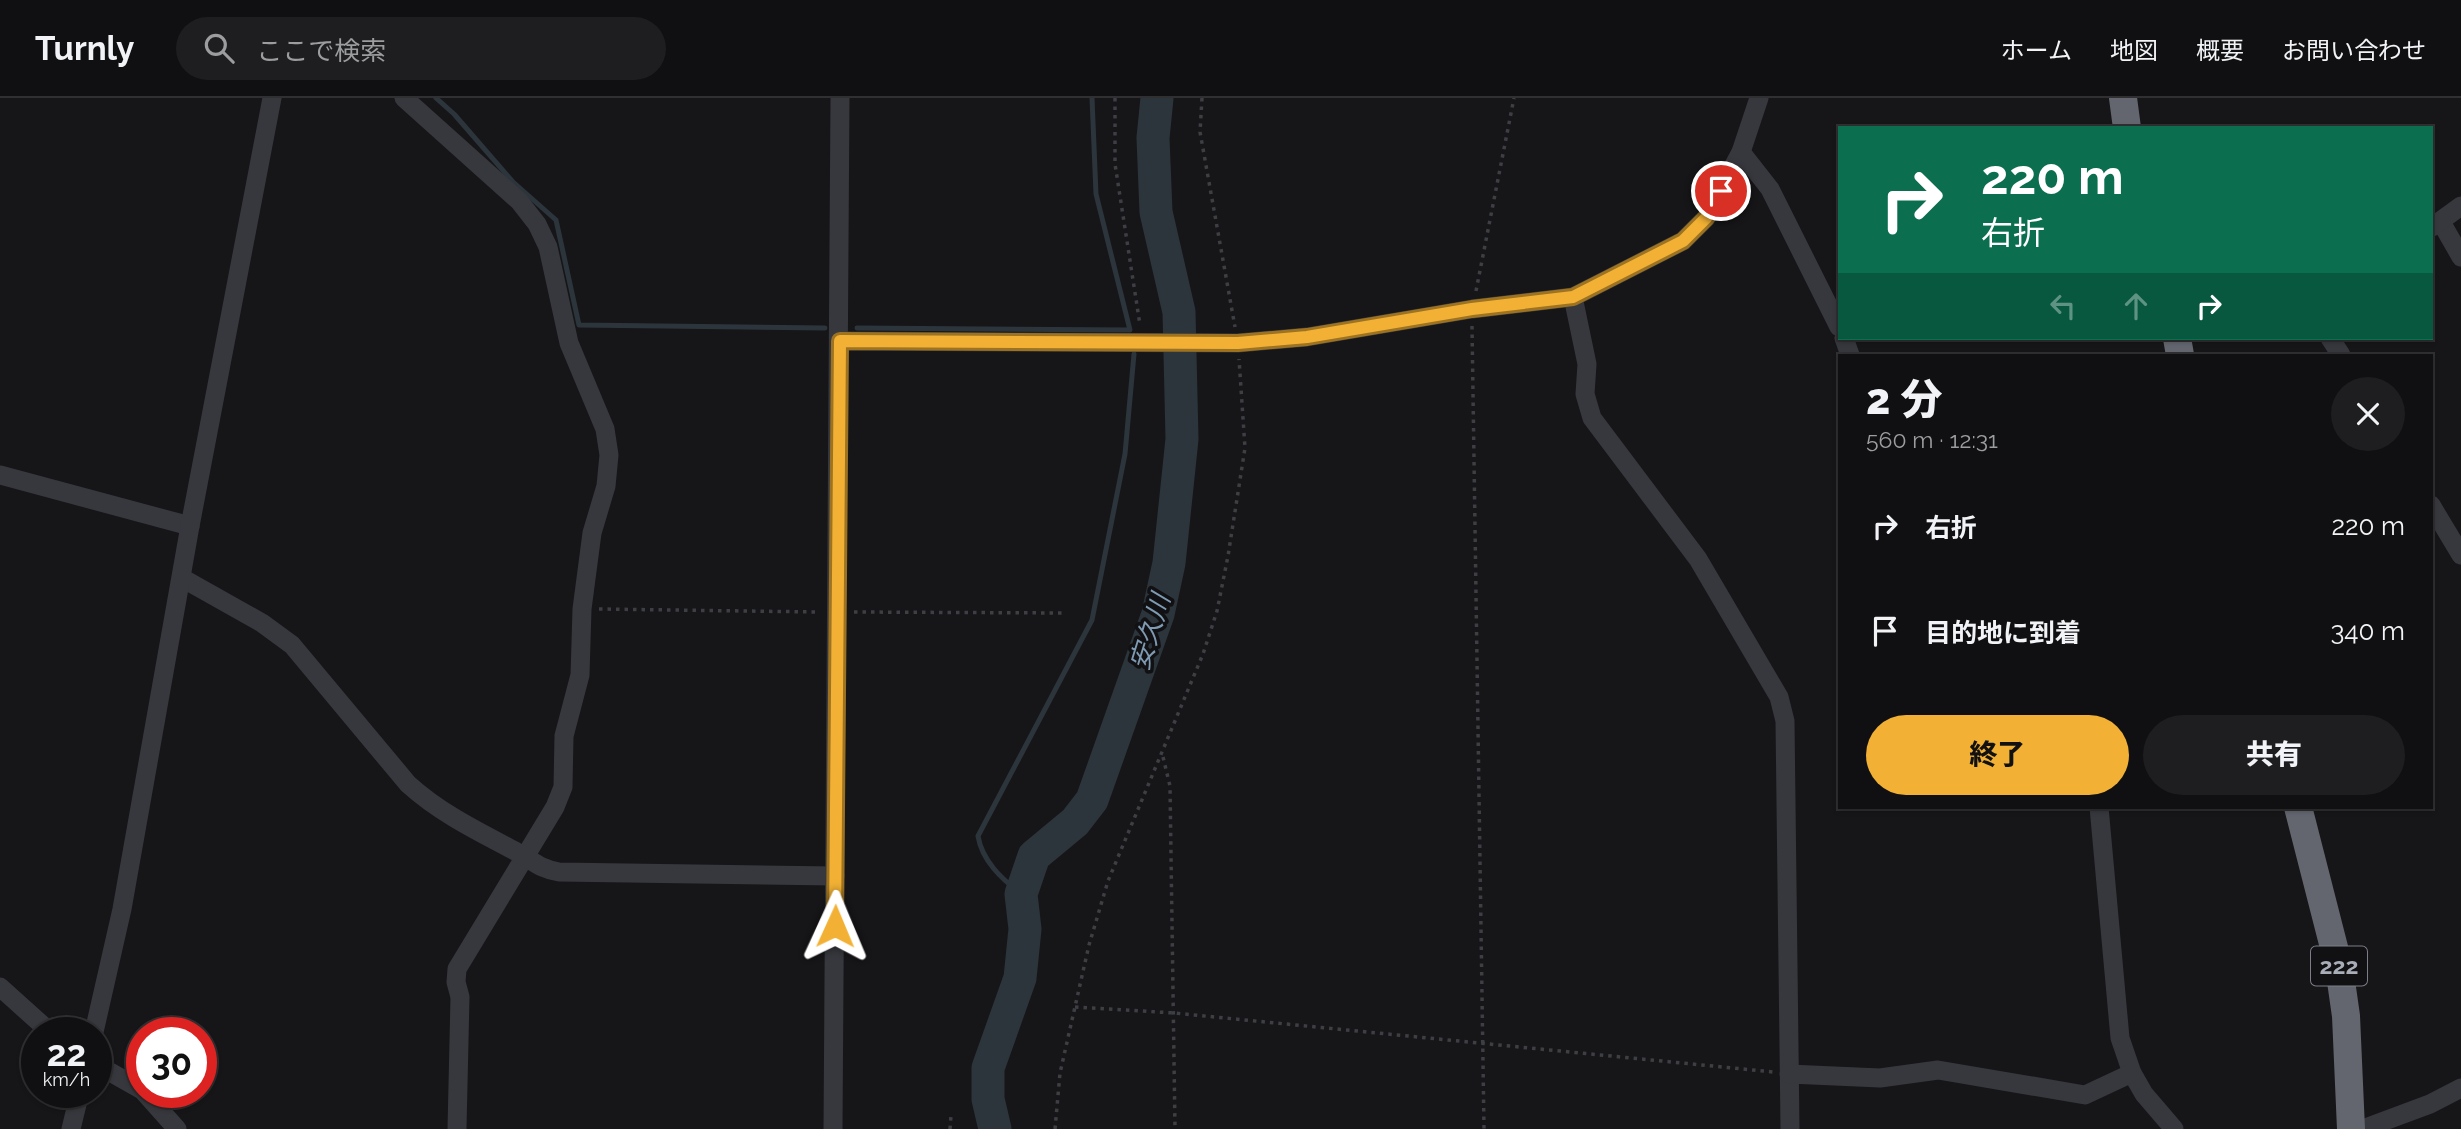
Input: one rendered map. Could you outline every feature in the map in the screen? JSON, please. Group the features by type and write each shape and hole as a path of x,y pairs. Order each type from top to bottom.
{"highway":[{"path":"2123,98 2127,126"},
{"name":"222","path":"2299,809 2339,967 2346,1016 2351,1129"}],"street":[{"path":"97,1017 122,909 190,526 272,98"},
{"path":"404,98 519,201 537,224 548,247 569,343 605,429 609,455 606,486 592,533 582,609 580,675 564,736 563,787 555,807 457,969 456,982 460,997 457,1129"},
{"path":"833,1129 840,98"},
{"path":"840,341 1238,343 1307,337 1472,309 1573,297 1683,241 1706,218 1741,152 1759,98"},
{"path":"1741,152 1770,189 1838,325"},
{"path":"2461,206 2436,225 2461,257"},
{"path":"1573,297 1587,364 1584,394 1592,418 1698,559 1779,697 1784,721 1790,1129"},
{"path":"0,475 190,526"},
{"path":"2433,508 2461,555"},
{"path":"182,578 261,623 292,645 408,784 428,802 450,817 525,857 541,869 559,872 835,876"},
{"path":"2099,809 2120,1038 2132,1073 2144,1094 2174,1129"},
{"path":"0,987 33,1017"},
{"path":"1789,1074 1880,1078 1938,1070 2085,1095 2132,1073"},
{"path":"2363,1129 2430,1104 2461,1088"},
{"path":"71,1129 76,1108"},
{"path":"158,1108 177,1129"}],"path":[{"path":"1115,98 1115,164 1142,341"},
{"path":"1055,1129 1060,1073 1089,945 1108,881 1163,755 1217,611 1245,447 1238,343 1200,132 1202,98"},
{"path":"1484,1129 1472,309 1514,98"},
{"path":"582,609 1065,613"},
{"path":"1163,755 1170,786 1175,1129"},
{"path":"1076,1007 1174,1013 1789,1074"},
{"path":"950,1129 951,1115"}],"waterway":[{"path":"436,98 454,114 513,182 556,220 579,325 825,328"},
{"path":"857,328 1130,330 1096,194 1092,98"},
{"name":"安久川","path":"995,1129 988,1099 988,1068 1020,978 1025,929 1021,894 1034,856 1075,822 1092,800 1158,614 1169,563 1182,439 1179,312 1156,212 1153,138 1157,98"},
{"path":"1021,894 1000,876 988,861 978,836 1092,620 1125,454 1134,354"}],"route":[{"path":"835,926 840,341 1238,343 1307,337 1472,309 1573,297 1683,241 1706,218 1721,191"}]}
